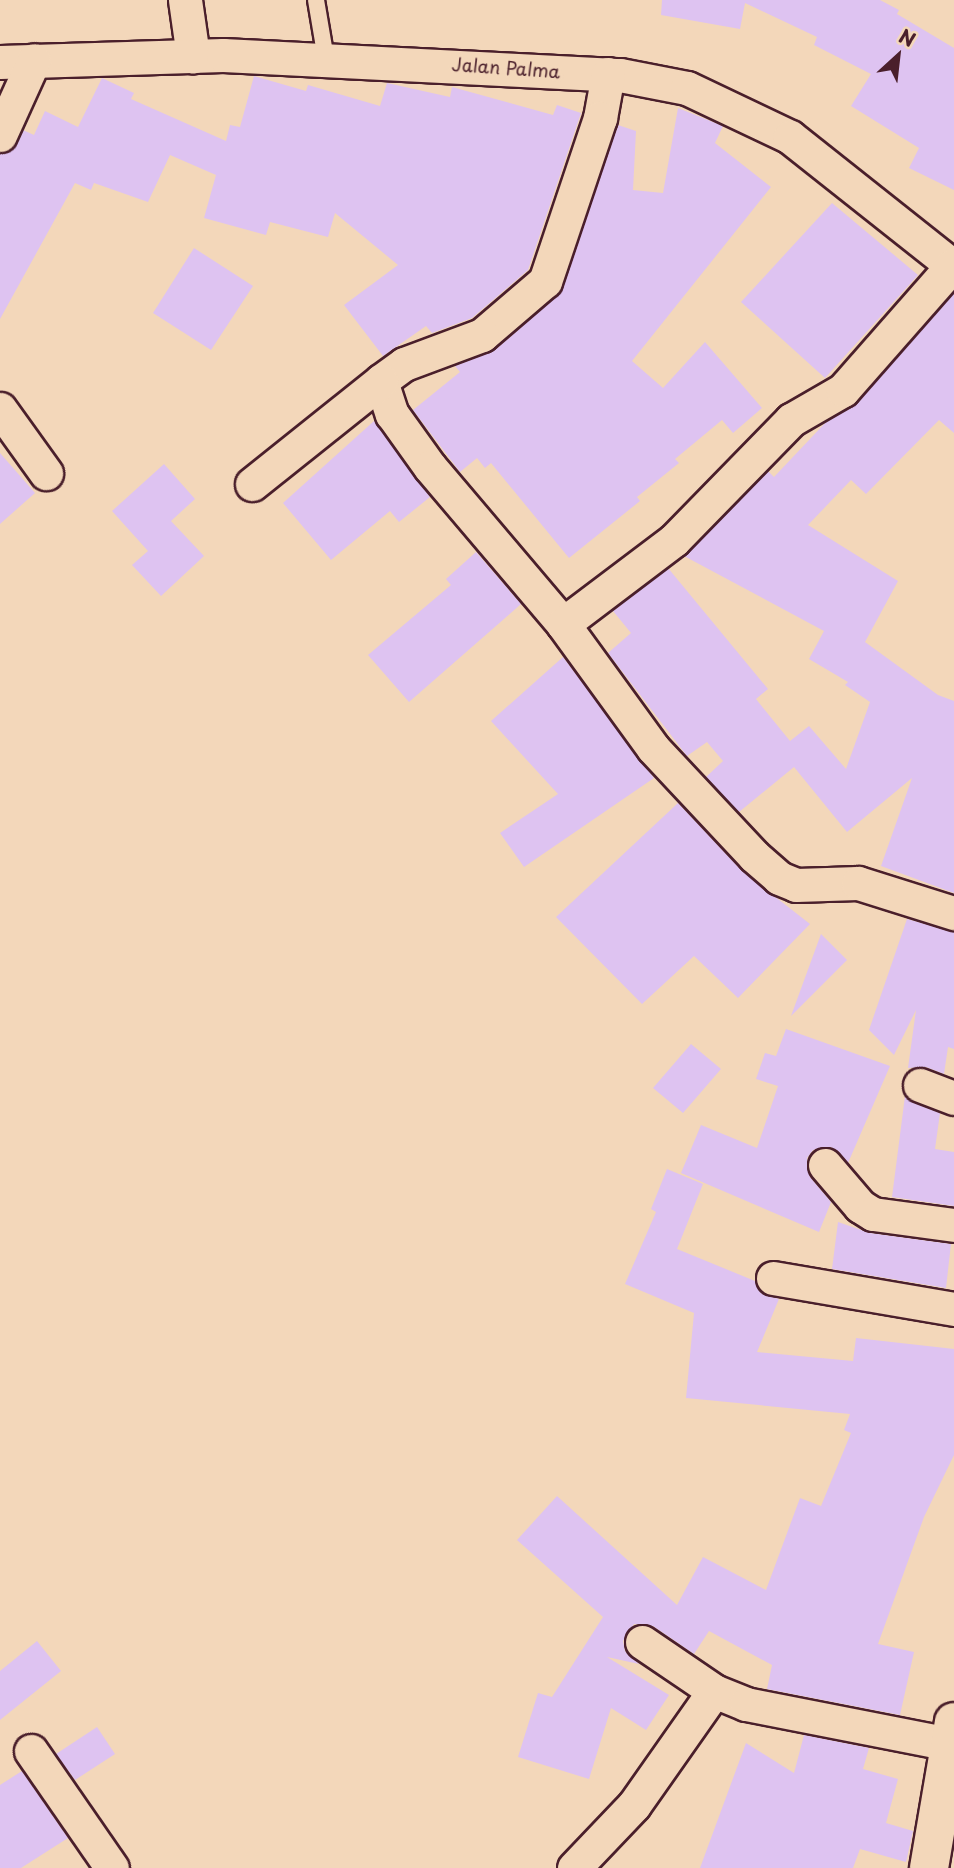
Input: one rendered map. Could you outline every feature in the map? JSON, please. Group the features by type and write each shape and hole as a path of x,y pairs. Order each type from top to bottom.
{"highway":[{"path":"929,1868 952,1733"}],"street":[{"path":"185,0 193,56"},
{"name":"Jalan Palma","path":"0,62 193,56 326,59 608,74 687,88 790,136 953,266"},
{"path":"0,135 34,60"},
{"path":"252,484 404,364 482,335 545,281 592,144 608,74"},
{"path":"563,624 674,540 791,419 843,390 953,266"},
{"path":"381,381 392,414 430,467 563,624 653,748 779,878 796,885 858,883 954,913"},
{"path":"0,409 46,473"},
{"path":"920,1086 954,1098"},
{"path":"825,1165 860,1206 873,1214 954,1225"},
{"path":"773,1278 954,1309"},
{"path":"642,1642 714,1691 746,1704 952,1733"},
{"path":"574,1868 634,1805 714,1691"},
{"path":"31,1751 112,1868"}],"lane":[{"path":"316,0 326,59"}],"building":[{"path":"662,0 880,0 899,10 897,14 954,48 954,190 909,168 919,148 851,106 871,74 814,45 817,37 745,3 740,29 661,15"},
{"path":"254,76 306,91 308,85 380,106 387,83 450,97 452,87 553,115 557,105 581,113 528,270 472,318 432,333 426,326 383,356 344,305 398,265 335,213 328,237 270,222 266,235 204,218 216,175 170,155 148,202 94,183 91,190 75,183 0,319 0,154 12,150 23,130 34,135 45,111 78,127 102,78 134,93 131,99 226,141 230,125 240,127"},
{"path":"678,108 723,126 715,143 771,187 632,361 663,388 705,342 762,408 733,433 722,420 675,459 679,463 637,497 640,501 569,558 491,463 485,468 477,458 460,472 413,410 460,372 455,366 495,350 558,295 618,125 636,131 633,190 663,193"},
{"path":"832,203 918,275 825,378 741,302"},
{"path":"194,248 253,286 211,350 153,313"},
{"path":"954,293 954,433 939,420 866,494 851,480 808,525 898,581 865,642 938,695 954,701 954,893 881,866 912,778 847,832 794,767 739,812 706,777 723,761 707,742 687,756 608,653 631,633 613,611 668,568 768,689 756,699 790,741 809,726 846,769 870,702 845,685 848,682 809,659 824,631 684,556 768,471 774,477 827,421 857,403"},
{"path":"374,421 430,497 399,522 390,511 331,560 283,503"},
{"path":"0,453 35,493 0,524"},
{"path":"164,464 195,499 171,521 204,556 161,596 132,565 148,551 112,511"},
{"path":"476,552 521,604 409,702 368,655 451,585 446,579"},
{"path":"563,657 654,778 524,867 500,833 558,794 491,721"},
{"path":"678,803 741,870 810,924 738,998 694,956 642,1004 556,917"},
{"path":"907,919 954,932 954,1049 948,1047 944,1074 926,1067 908,1068 916,1010 894,1055 869,1030"},
{"path":"821,934 847,960 791,1016"},
{"path":"786,1029 890,1066 848,1163 831,1147 813,1150 807,1158 810,1177 831,1202 819,1232 681,1173 701,1125 757,1148 778,1086 756,1079 765,1053 776,1056"},
{"path":"691,1044 721,1069 683,1113 653,1088"},
{"path":"905,1096 940,1113 935,1149 954,1152 954,1206 892,1197"},
{"path":"667,1169 703,1184 677,1249 755,1281 761,1293 779,1299 757,1352 853,1361 856,1338 954,1349 954,1455 924,1517 878,1644 914,1652 900,1715 767,1689 772,1665 709,1631 694,1654 653,1626 634,1624 623,1641 625,1651 639,1664 607,1657 669,1695 646,1730 611,1708 589,1779 518,1757 538,1693 552,1697 603,1617 517,1540 557,1496 677,1605 703,1557 766,1590 800,1498 821,1506 851,1433 844,1430 850,1414 686,1398 694,1313 625,1284 656,1212 651,1209"},
{"path":"838,1222 870,1233 951,1244 946,1288 832,1269"},
{"path":"37,1641 61,1671 0,1720 0,1671"},
{"path":"97,1727 115,1754 75,1780 56,1754"},
{"path":"804,1735 869,1748 863,1769 898,1779 886,1823 913,1831 906,1862 860,1849 853,1868 700,1868 746,1743 794,1773"},
{"path":"22,1771 68,1838 21,1868 0,1868 0,1785"}]}
